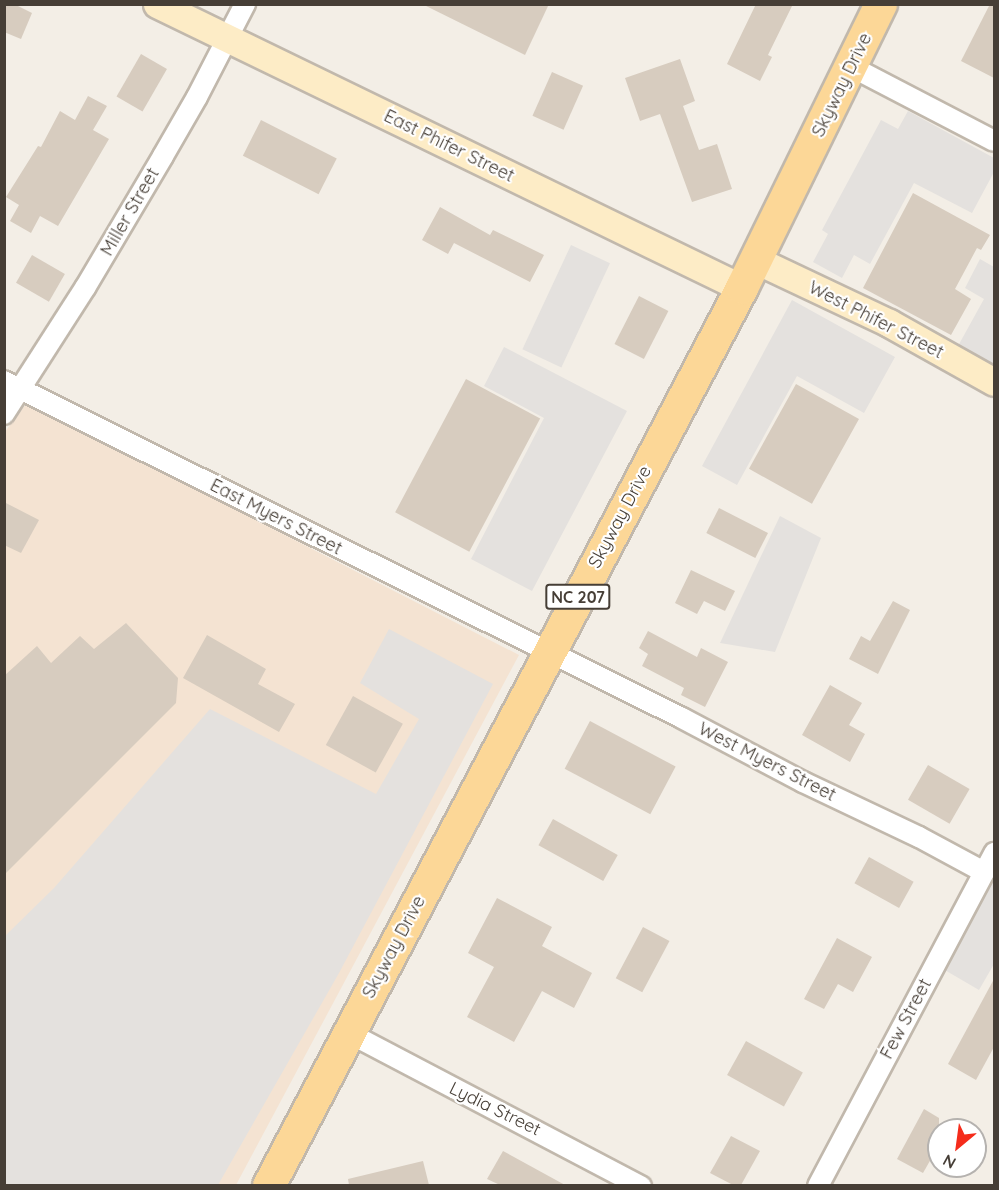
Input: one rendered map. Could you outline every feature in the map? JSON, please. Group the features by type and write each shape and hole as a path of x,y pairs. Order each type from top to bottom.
{"main road":[{"name":"Skyway Drive","path":"268,1185 742,288 881,4"}],"street":[{"name":"East Phifer Street","path":"157,4 742,288"},
{"name":"Miller Street","path":"4,414 13,385 85,288 163,156 244,4"},
{"path":"850,66 988,138"},
{"name":"West Phifer Street","path":"756,260 889,323 994,381"},
{"name":"East Myers Street","path":"13,385 548,652"},
{"name":"West Myers Street","path":"548,652 803,782 919,837 984,872"},
{"name":"Few Street","path":"818,1185 994,853"},
{"name":"Lydia Street","path":"349,1033 641,1185"}],"shaded area":[{"path":"908,111 994,158 994,172 972,213 914,183 870,264 854,255 842,278 813,262 828,234 822,230 881,120 898,129"},
{"path":"571,245 610,263 561,367 522,349"},
{"path":"980,259 994,267 993,365 958,346 984,299 965,288"},
{"path":"792,300 895,357 864,413 797,376 737,485 702,466"},
{"path":"504,347 627,411 532,591 471,559 544,418 484,386"},
{"path":"27,403 519,655 236,1185 5,1185 4,433"},
{"path":"780,516 821,538 775,652 720,643"},
{"path":"389,629 493,684 339,973 218,1185 5,1185 5,936 54,888 210,709 376,794 419,719 360,683"},
{"path":"994,879 994,964 979,990 943,969"}],"building":[{"path":"4,4 14,4 32,13 21,39 4,32"},
{"path":"422,4 549,4 525,55"},
{"path":"756,4 793,4 768,55 772,57 760,81 727,64"},
{"path":"990,4 994,4 994,78 961,61"},
{"path":"141,54 167,69 142,111 116,96"},
{"path":"680,59 695,101 683,106 699,150 717,144 732,189 692,202 660,114 640,121 625,78"},
{"path":"552,72 583,86 564,130 532,116"},
{"path":"88,96 107,106 93,130 109,139 58,226 40,216 31,233 10,221 19,205 6,197 38,146 41,147 60,111 75,120"},
{"path":"261,120 337,159 319,194 243,156"},
{"path":"913,193 990,235 981,250 977,248 955,289 971,299 951,335 863,288"},
{"path":"440,207 490,235 493,230 544,255 530,282 454,243 448,254 422,240"},
{"path":"32,255 65,274 49,302 16,283"},
{"path":"639,296 668,311 644,359 614,344"},
{"path":"466,379 540,418 469,552 395,512"},
{"path":"796,384 859,419 812,504 749,469"},
{"path":"4,502 39,520 21,553 4,545"},
{"path":"719,508 768,533 755,558 706,533"},
{"path":"691,570 735,591 725,611 704,601 697,614 675,603"},
{"path":"893,601 910,610 878,674 849,659 861,636 870,641"},
{"path":"126,623 178,678 176,703 4,875 4,676 37,646 51,663 80,636 94,649"},
{"path":"648,631 697,657 701,648 728,662 705,707 681,695 684,688 642,666 648,654 639,648"},
{"path":"207,635 266,669 258,684 295,704 279,732 183,678"},
{"path":"830,685 862,703 849,725 865,734 850,762 802,735"},
{"path":"353,696 403,724 376,773 326,745"},
{"path":"590,721 676,767 650,814 565,769"},
{"path":"928,765 970,789 950,824 908,800"},
{"path":"553,819 618,855 603,881 538,845"},
{"path":"869,857 914,882 899,908 854,883"},
{"path":"497,898 552,927 542,946 592,973 574,1008 542,991 514,1042 467,1017 494,967 468,953"},
{"path":"643,927 669,941 642,992 616,978"},
{"path":"837,938 872,957 853,992 838,984 824,1009 804,999"},
{"path":"994,979 994,1047 976,1080 948,1064"},
{"path":"746,1041 803,1073 784,1107 727,1075"},
{"path":"924,1109 939,1118 927,1118 927,1166 923,1173 897,1159"},
{"path":"731,1136 760,1151 741,1185 733,1185 710,1173"},
{"path":"503,1151 565,1185 500,1185 487,1179"},
{"path":"423,1161 429,1185 349,1185 348,1179"}]}
